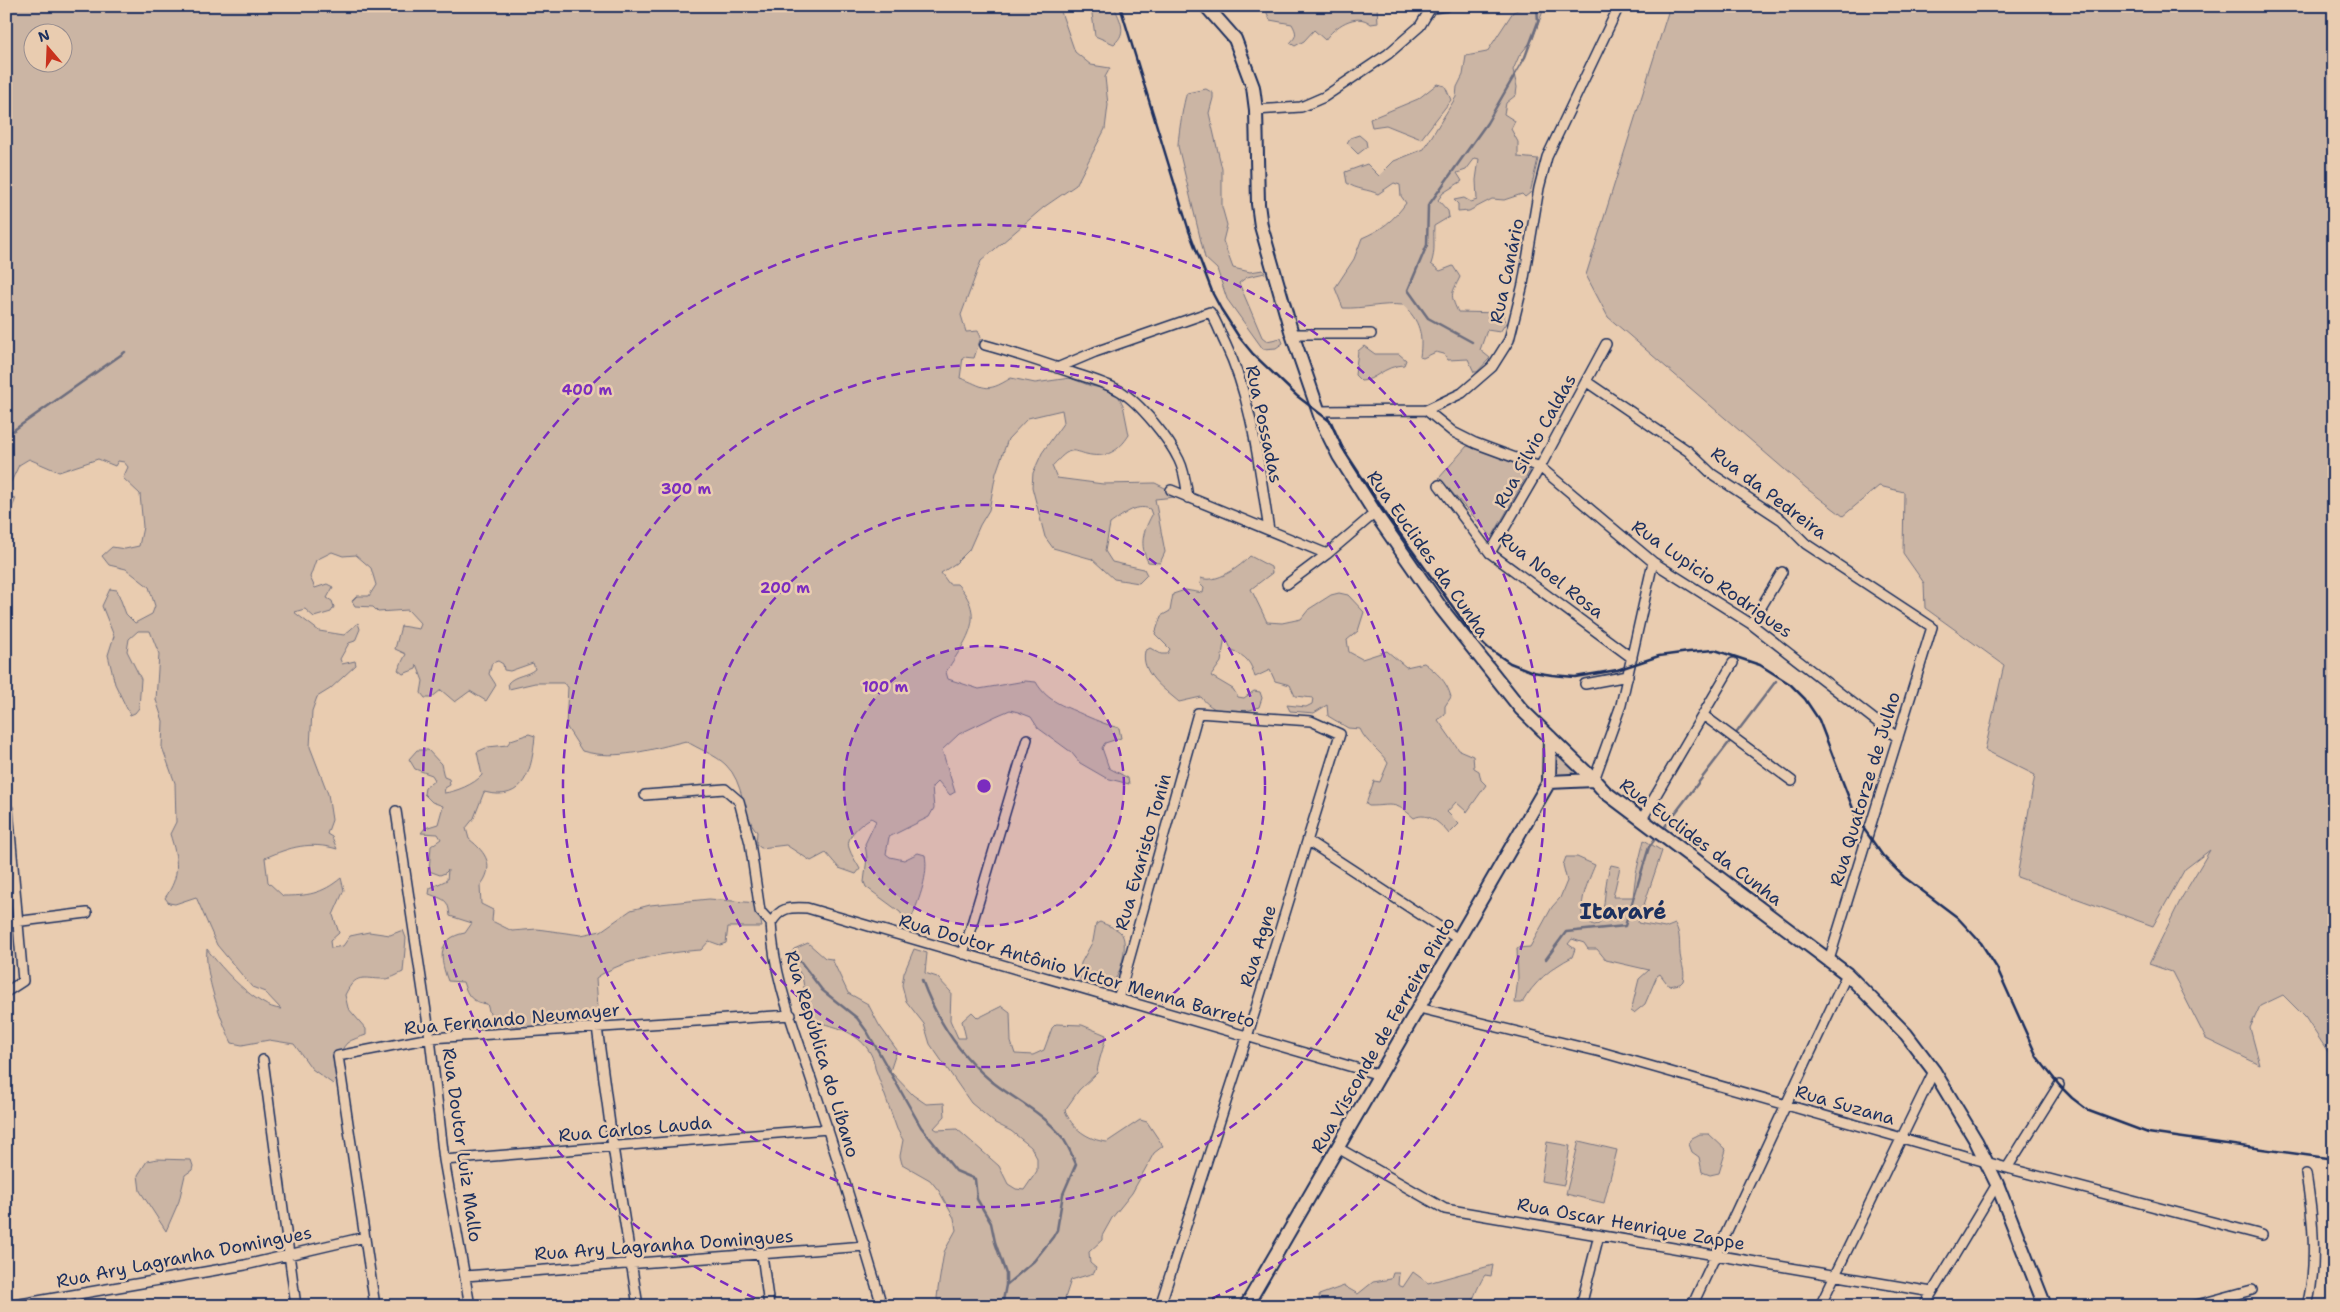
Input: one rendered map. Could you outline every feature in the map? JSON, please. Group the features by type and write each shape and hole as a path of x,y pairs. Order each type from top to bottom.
{"street":[{"name":"Rua Euclides da Cunha","path":"1206,6 1235,39 1253,87 1256,110 1256,178 1261,226 1292,334 1318,410 1339,456 1375,513 1441,608 1521,709 1605,792 1847,974 1906,1034 1934,1071 1963,1115 1997,1184 2045,1306"},
{"path":"1256,110 1302,107 1324,97 1388,54 1420,26 1432,7 1447,6"},
{"name":"Rua Canário","path":"1318,410 1426,410 1462,393 1492,366 1509,340 1523,284 1539,188 1547,157 1619,6"},
{"name":"Rua Possadas","path":"1057,368 1095,352 1210,312 1217,322 1235,362 1244,388 1257,452 1268,530"},
{"path":"1292,334 1371,334"},
{"name":"Rua Silvio Caldas","path":"1490,553 1540,467 1606,344"},
{"path":"985,345 1039,360 1120,391 1141,408 1180,461 1186,479 1188,498"},
{"name":"Rua da Pedreira","path":"1587,382 1688,451 1712,474 1782,520 1806,544 1932,627"},
{"name":"Rua Lupicio Rodrigues","path":"1426,410 1453,432 1476,443 1540,467 1653,562 1751,624 1898,738"},
{"name":"Rua Noel Rosa","path":"1439,486 1490,553 1632,658"},
{"path":"1171,490 1327,554"},
{"path":"1287,584 1327,554 1375,513"},
{"path":"1549,782 1594,780 1613,733 1628,676 1653,562"},
{"path":"1751,624 1782,572"},
{"name":"Rua Quatorze de Julho","path":"1829,960 1932,627"},
{"path":"1642,819 1733,663"},
{"path":"1585,684 1628,676"},
{"name":"Rua Agne","path":"1160,1306 1248,1037 1340,734 1311,721 1198,713"},
{"name":"Rua Evaristo Tonin","path":"1118,1000 1198,713"},
{"path":"1703,715 1792,781"},
{"name":"Rua Visconde de Ferreira Pinto","path":"1246,1306 1549,782 1550,737"},
{"path":"963,954 1027,739"},
{"name":"Rua República do Líbano","path":"645,794 726,789 739,801 750,843 760,911 771,923 776,967 865,1246 882,1306"},
{"path":"6,992 23,981 8,809"},
{"name":"Rua Doutor Luiz Mallo","path":"396,811 430,1038 444,1160 470,1306"},
{"path":"1308,841 1458,939"},
{"name":"Rua Doutor Antônio Victor Menna Barreto","path":"771,923 778,912 786,909 807,908 1380,1075"},
{"path":"6,923 87,913"},
{"path":"1692,1306 1847,974"},
{"name":"Rua Suzana","path":"1419,1008 1601,1052 2007,1168 2262,1235"},
{"name":"Rua Fernando Neumayer","path":"375,1306 338,1056 430,1038 791,1015"},
{"path":"597,1028 613,1147 638,1306"},
{"path":"263,1060 296,1306"},
{"path":"1820,1306 1934,1071"},
{"path":"2007,1168 2058,1085"},
{"name":"Rua Carlos Lauda","path":"444,1160 828,1129"},
{"name":"Rua Oscar Henrique Zappe","path":"1338,1148 1445,1209 1932,1292"},
{"path":"2306,1174 2310,1199 2313,1254 2306,1306"},
{"path":"1924,1306 1997,1184"},
{"path":"1581,1306 1599,1235"},
{"name":"Rua Ary Lagranha Domingues","path":"9,1306 160,1282 365,1237"},
{"name":"Rua Ary Lagranha Domingues","path":"465,1276 865,1246"},
{"path":"762,1254 770,1306"},
{"path":"2193,1306 2252,1290"}],"shaded area":[{"path":"6,6 1059,6 1075,52 1091,65 1110,68 1105,77 1108,105 1105,129 1076,185 1044,207 981,261 961,315 966,332 978,331 981,337 974,358 963,357 960,378 990,388 1011,378 1035,383 1070,378 1091,386 1116,391 1123,405 1129,435 1125,441 1116,449 1106,454 1093,455 1074,451 1068,452 1052,466 1057,478 1103,484 1155,483 1175,493 1175,497 1155,499 1165,552 1160,563 1148,562 1145,556 1143,538 1152,515 1150,509 1144,508 1129,511 1110,524 1105,551 1112,562 1144,569 1147,575 1139,583 1114,579 1092,559 1053,548 1045,537 1032,487 1033,473 1042,453 1064,422 1062,410 1028,418 1008,439 996,473 989,510 969,550 956,563 941,573 949,584 957,584 966,596 971,607 972,618 966,639 946,672 948,679 979,689 1025,681 1036,682 1046,695 1058,703 1110,726 1119,728 1121,738 1105,743 1102,748 1109,768 1128,778 1129,784 1106,778 1080,763 1071,752 1038,728 1031,717 1018,712 1010,710 959,734 942,750 955,792 950,795 938,781 932,787 934,808 929,817 889,837 886,854 890,857 904,860 918,853 925,855 926,871 912,917 905,919 900,912 866,887 864,882 867,858 865,844 876,821 871,818 867,820 855,830 849,839 850,851 860,869 856,874 839,868 826,853 811,861 786,845 761,848 756,844 757,832 748,816 736,780 732,772 722,761 686,741 634,753 608,755 582,751 566,726 568,687 563,683 535,683 509,689 508,683 511,680 535,669 533,663 510,671 504,670 503,664 498,661 492,663 489,674 496,685 486,701 470,691 455,702 441,690 431,698 425,698 421,693 423,681 417,665 416,669 403,674 398,670 406,654 395,649 401,626 419,629 421,624 408,610 378,612 373,607 355,606 352,601 357,596 369,596 376,585 371,568 356,555 343,556 332,552 316,560 310,577 315,588 327,584 333,587 327,598 332,601 334,607 331,612 314,617 305,609 294,612 319,631 344,635 358,623 360,629 355,641 349,643 340,659 342,664 355,661 356,665 330,689 317,697 312,711 310,747 328,794 332,820 327,834 332,837 337,849 318,845 300,846 265,858 268,882 283,896 292,896 307,895 321,891 341,878 344,890 333,915 339,933 330,941 331,948 343,946 350,936 369,932 390,935 403,930 406,938 403,972 386,979 361,978 349,988 345,995 348,1008 366,1029 366,1035 354,1039 344,1047 333,1084 312,1069 294,1044 269,1040 242,1045 232,1043 218,1010 208,971 207,949 230,976 251,995 261,1002 281,1009 265,992 252,987 217,945 196,897 175,904 169,903 165,898 174,882 176,874 175,852 170,834 176,822 175,783 162,747 163,721 156,700 159,654 150,631 138,631 129,639 127,651 141,679 139,708 130,715 115,684 108,655 114,636 102,606 110,589 117,590 126,614 135,623 152,614 155,606 149,587 126,569 109,565 102,556 112,547 125,549 139,546 143,527 140,494 123,478 128,467 124,462 118,461 115,466 98,459 59,472 29,459 19,465 11,482 6,483"},
{"path":"1091,6 1114,6 1122,26 1122,31 1114,44 1095,36"},
{"path":"1264,6 1377,6 1378,23 1371,24 1359,19 1352,20 1334,30 1325,40 1314,30 1304,41 1295,46 1290,43 1295,34 1292,24 1270,20"},
{"path":"1527,6 1544,6 1544,8 1533,39 1519,56 1513,70 1517,87 1516,95 1506,103 1504,114 1515,121 1511,129 1518,142 1518,157 1538,159 1530,193 1525,197 1522,194 1504,200 1492,199 1469,211 1458,212 1458,204 1454,200 1464,198 1471,202 1477,200 1476,180 1479,159 1475,158 1466,170 1457,173 1462,181 1443,193 1438,200 1448,211 1449,217 1434,226 1434,250 1431,264 1440,271 1453,266 1460,277 1453,294 1453,301 1458,312 1503,313 1506,323 1500,332 1487,330 1480,350 1490,358 1477,372 1474,372 1468,359 1448,360 1444,354 1436,352 1423,358 1420,357 1421,341 1419,328 1417,322 1403,305 1343,308 1335,288 1354,259 1362,238 1387,224 1406,203 1401,196 1400,185 1394,183 1378,194 1347,183 1345,172 1367,164 1379,176 1394,161 1424,149 1456,97 1457,87 1463,75 1466,56 1487,52 1513,12"},
{"path":"1670,6 2334,6 2334,1061 2305,1017 2283,995 2260,1006 2250,1028 2260,1065 2206,1039 2172,972 2149,964 2181,899 2210,850 2185,869 2153,926 2017,877 2035,775 1985,750 2004,665 1925,608 1924,583 1903,553 1904,492 1879,486 1843,516 1806,488 1608,317 1586,275"},
{"path":"1437,84 1445,86 1451,100 1421,139 1386,125 1372,127 1370,119 1418,99"},
{"path":"1206,89 1213,93 1209,113 1222,169 1222,207 1227,225 1223,241 1233,268 1250,272 1263,270 1265,273 1247,277 1239,283 1262,337 1267,341 1281,338 1283,343 1276,348 1263,349 1227,299 1217,269 1205,258 1178,146 1181,118 1187,93"},
{"path":"1359,135 1366,141 1367,147 1358,154 1347,143 1350,138"},
{"path":"1364,346 1375,354 1399,354 1406,360 1404,365 1390,368 1371,379 1361,381 1355,375 1358,351"},
{"path":"1467,446 1532,467 1492,537 1439,478"},
{"path":"6,497 16,498 6,523"},
{"path":"1250,556 1271,567 1272,573 1251,589 1267,622 1282,623 1301,619 1309,609 1331,595 1339,593 1348,595 1364,612 1358,631 1347,640 1349,652 1362,659 1387,651 1406,667 1424,663 1437,673 1444,682 1451,697 1445,706 1445,714 1438,720 1459,750 1473,756 1474,768 1479,771 1481,780 1486,785 1467,812 1456,802 1447,812 1459,824 1449,834 1442,826 1429,817 1419,816 1414,818 1393,805 1369,806 1366,804 1374,781 1380,782 1388,763 1385,758 1360,729 1348,728 1328,716 1327,705 1314,713 1290,711 1287,705 1306,707 1312,704 1313,698 1295,696 1290,685 1275,681 1270,670 1255,677 1248,661 1232,651 1225,636 1221,662 1211,676 1233,689 1238,697 1244,698 1254,691 1260,692 1262,698 1259,707 1235,713 1214,708 1201,697 1179,702 1154,680 1146,666 1144,659 1145,651 1150,648 1161,654 1167,654 1170,649 1155,634 1161,616 1170,611 1173,594 1185,590 1203,593 1204,588 1200,584 1201,578 1214,579 1220,577 1240,565"},
{"path":"529,734 535,736 532,760 524,780 518,788 509,792 498,794 484,792 474,818 466,828 469,839 480,850 487,861 487,873 480,886 481,904 493,910 492,921 512,931 537,929 581,935 601,931 631,910 650,905 709,899 757,903 762,927 728,927 726,943 720,945 709,941 701,950 632,961 607,971 596,978 599,1023 559,1030 493,1024 487,1004 471,998 463,982 448,981 445,973 442,958 445,945 449,940 465,933 472,923 450,916 447,903 429,894 430,888 447,880 448,870 440,875 429,871 431,846 441,839 438,834 421,833 425,828 438,824 443,806 432,802 424,794 425,788 435,780 432,775 415,769 409,759 417,750 428,750 441,764 444,777 449,779 450,785 445,788 444,793 449,792 470,784 482,775 477,752 488,747 507,745 511,740"},
{"path":"1556,749 1579,770 1554,779"},
{"path":"1644,840 1662,851 1638,923 1665,928 1675,924 1679,937 1684,973 1683,981 1680,984 1669,986 1660,974 1657,976 1645,1004 1634,1013 1631,1011 1639,979 1649,970 1606,960 1597,949 1588,949 1584,943 1572,939 1568,944 1575,949 1572,957 1544,976 1532,988 1522,1003 1515,1003 1518,978 1517,948 1530,947 1552,907 1560,898 1567,881 1563,865 1566,857 1577,857 1595,865 1585,891 1582,912 1583,919 1594,925 1599,924 1611,865 1620,867 1613,897 1633,897 1636,873"},
{"path":"1100,922 1121,933 1124,950 1119,972 1113,982 1106,986 1096,987 1080,981 1081,963 1093,941 1096,924"},
{"path":"808,943 825,958 832,959 848,993 868,1004 879,1025 897,1050 890,1071 913,1095 926,1104 944,1103 945,1116 934,1128 937,1130 957,1129 999,1166 1008,1184 1016,1189 1024,1190 1037,1171 1037,1158 1031,1147 1011,1131 995,1123 971,1103 930,1044 924,1024 906,1001 902,985 904,973 914,949 927,953 925,973 937,977 951,992 950,1020 958,1038 966,1038 962,1021 972,1012 978,1018 1002,1006 1010,1012 1011,1042 1015,1054 1033,1055 1044,1050 1052,1028 1056,1024 1082,1025 1106,1035 1097,1073 1079,1090 1065,1110 1071,1122 1087,1136 1107,1142 1140,1120 1147,1122 1163,1146 1154,1153 1132,1193 1112,1218 1102,1236 1102,1240 1089,1252 1090,1263 1096,1268 1094,1273 1071,1280 1065,1298 1066,1306 941,1306 937,1298 938,1289 944,1252 956,1230 954,1218 939,1191 930,1180 902,1164 900,1156 903,1140 897,1129 874,1061 868,1049 853,1035 819,1022 807,1008 802,977 790,956 794,949"},
{"path":"1700,1134 1709,1134 1726,1150 1719,1173 1710,1175 1702,1172 1699,1157 1692,1152 1689,1144 1692,1138"},
{"path":"1579,1141 1617,1150 1604,1203 1566,1194"},
{"path":"1547,1142 1570,1146 1564,1185 1541,1181"},
{"path":"157,1159 191,1160 193,1166 192,1170 185,1175 179,1201 166,1231 140,1191 138,1175 147,1161"},
{"path":"1493,1265 1491,1276 1485,1275 1471,1306 1320,1306 1319,1295 1344,1286 1358,1294 1373,1282 1391,1279 1393,1273 1399,1273 1398,1285 1403,1287 1413,1272 1428,1283"}],"waterway":[{"path":"1472,342 1428,318 1408,290 1427,245 1428,206 1487,123 1525,57 1538,22 1537,6"},
{"path":"6,441 11,432 125,352"},
{"path":"1663,829 1776,681"},
{"path":"1546,959 1566,932 1625,926 1649,847 1658,835"},
{"path":"797,957 822,990 857,1018 868,1033 921,1127 956,1171 975,1179 977,1199 991,1223 995,1242 1006,1274 1002,1306"},
{"path":"922,980 934,1008 958,1047 978,1070 990,1080 1046,1120 1062,1137 1076,1164 1063,1194 1057,1230 1053,1237 1034,1261 1006,1285"}],"railway":[{"path":"1120,6 1189,231 1213,294 1221,309 1239,337 1253,354 1297,396 1331,422 1342,447 1388,517 1471,632 1488,648 1510,663 1533,672 1552,675 1575,677 1617,670 1659,656 1715,650 1760,665 1790,684 1805,699 1819,720 1857,819 1883,856 1904,877 1957,917 1981,943 1997,968 2037,1057 2072,1098 2089,1111 2148,1133 2334,1159"}],"district":[{"name":"Itararé","path":"1623,911"}]}
